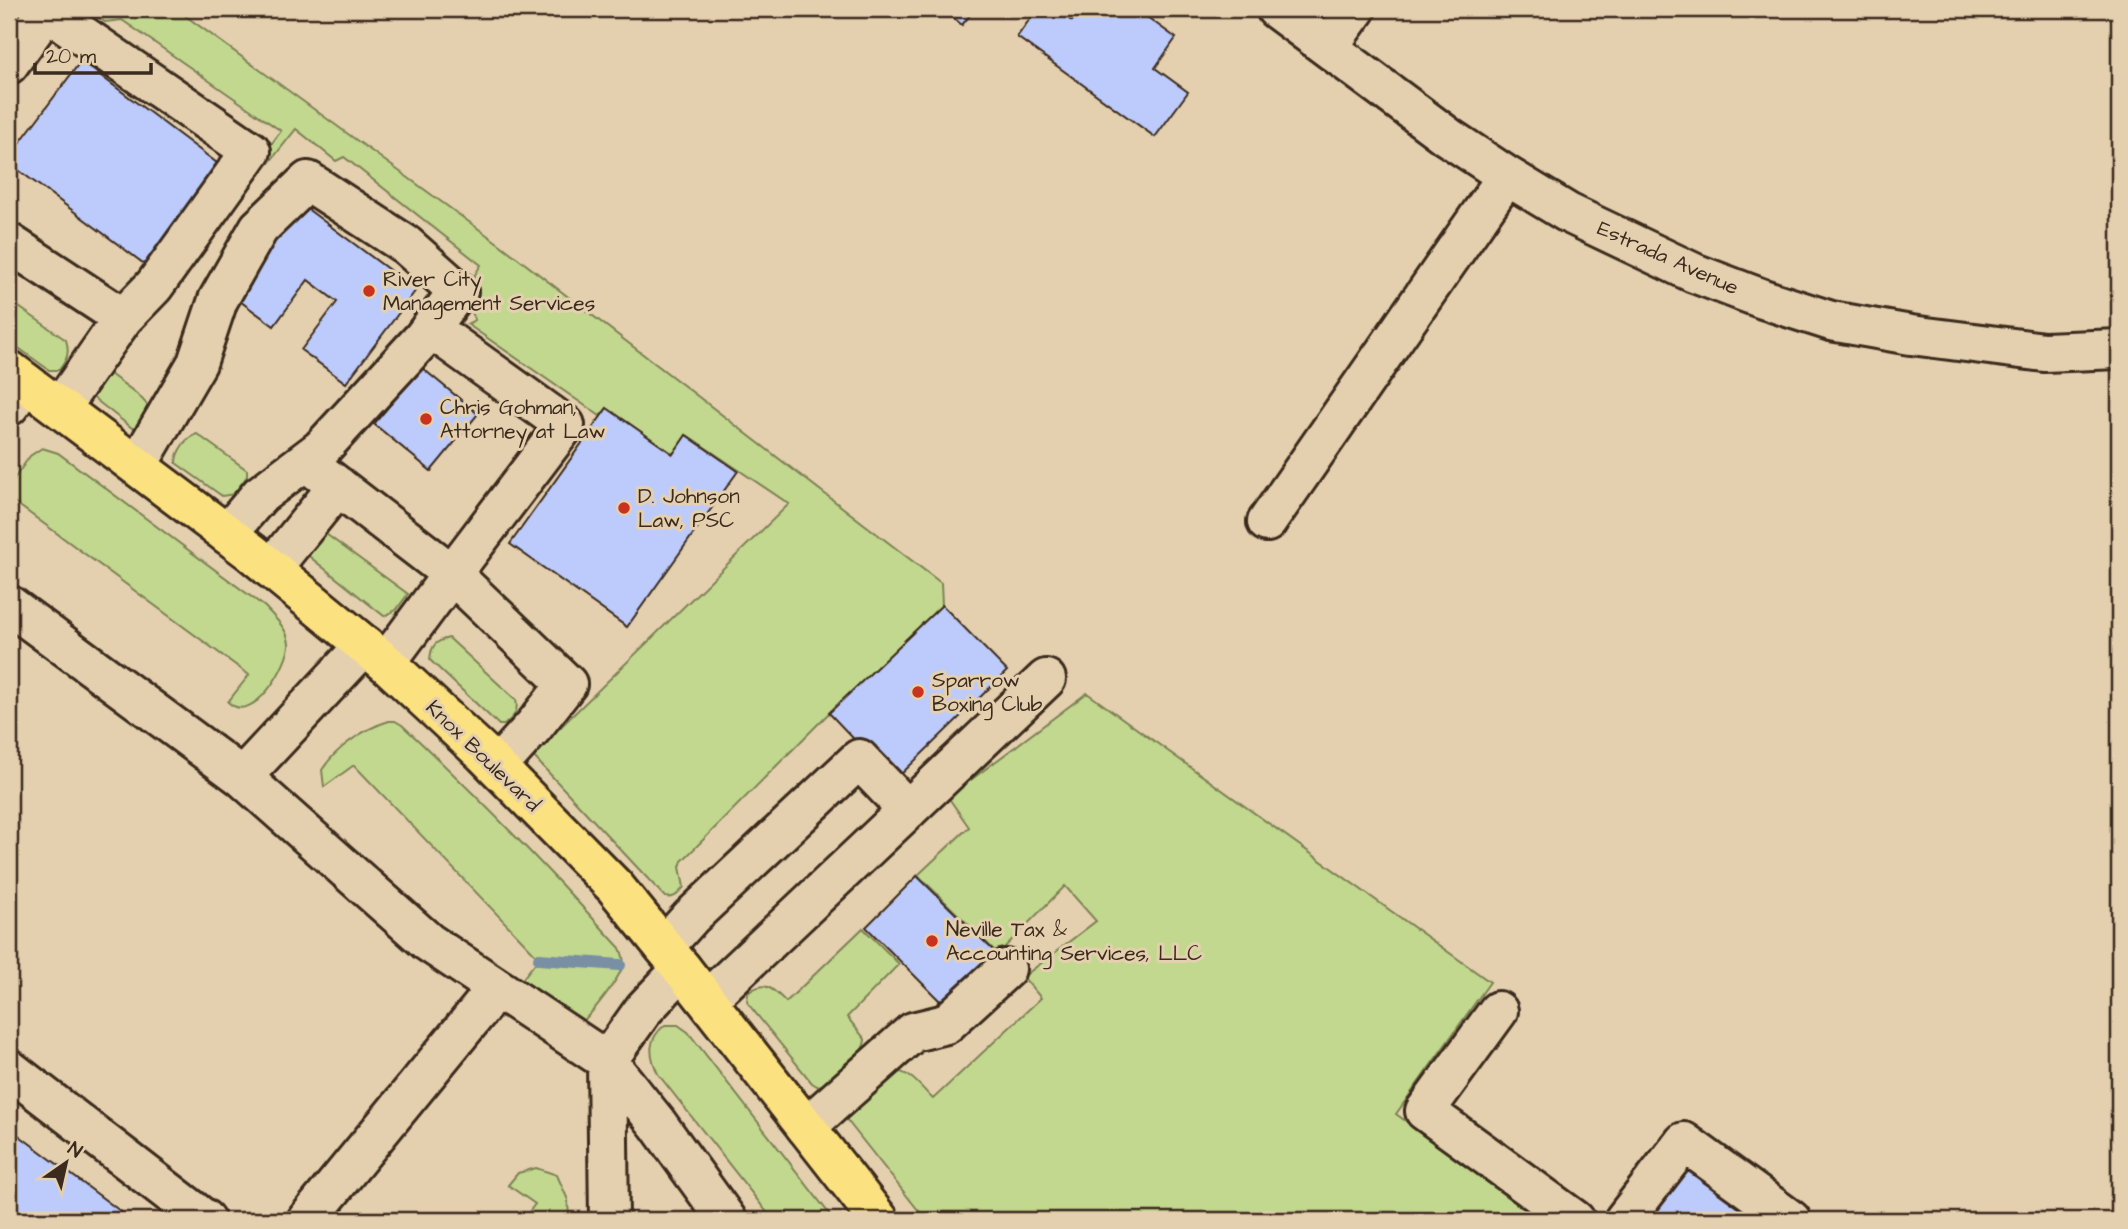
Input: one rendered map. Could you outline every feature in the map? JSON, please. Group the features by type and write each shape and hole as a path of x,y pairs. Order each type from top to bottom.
{"main road":[{"name":"Knox Boulevard","path":"15,387 60,408 227,534 375,654 497,767 615,887 879,1220"}],"street":[{"name":"Estrada Avenue","path":"1276,9 1448,137 1507,176 1568,213 1694,273 1831,321 1911,335 2043,352 2119,349"},
{"path":"1328,47 1356,9"},
{"path":"9,64 46,10 251,151 153,286 123,318 60,408"},
{"path":"1267,522 1507,176"},
{"path":"137,466 197,363 218,300 259,228 308,181 406,245 458,291 430,328 321,449 260,495 227,534"},
{"path":"9,243 123,318"},
{"path":"242,777 375,654 452,574 565,425 430,328"},
{"path":"305,461 452,574 567,684 497,767"},
{"path":"271,569 338,486"},
{"path":"9,605 242,777 428,942 607,1061 657,1123 727,1220"},
{"path":"707,1000 1046,679"},
{"path":"610,1220 607,1061 644,1009 673,958 691,917 859,759 908,810"},
{"path":"806,1127 913,1032 946,1024 1006,969"},
{"path":"307,1220 497,988"},
{"path":"1498,1011 1425,1111 1575,1220"},
{"path":"9,1069 205,1220"},
{"path":"1623,1220 1684,1142 1791,1220"}],"green space":[{"path":"87,9 176,9 498,243 941,583 942,605 829,713 682,861 680,867 684,887 676,895 665,897 532,755 789,504 687,435 673,454 607,408 600,416 467,324 475,320 469,292 472,280 481,265 344,157 336,161 296,129 193,259 109,373 137,395 151,411 141,427 132,428 91,396 89,388 281,131 122,20 105,22"},
{"path":"9,300 66,340 67,356 59,370 49,370 9,341"},
{"path":"197,434 247,470 247,476 234,494 222,496 176,463 182,446"},
{"path":"42,448 58,453 265,607 276,619 288,638 288,652 277,677 259,700 248,706 238,707 228,702 249,675 13,501 9,505 9,486 30,456"},
{"path":"319,529 408,594 396,610 384,616 310,557 307,551"},
{"path":"449,638 516,700 517,708 504,725 499,725 430,660 435,645"},
{"path":"1087,693 1490,982 1396,1114 1542,1220 926,1220 846,1119 852,1109 895,1071 912,1078 933,1099 1041,998 1023,977 1096,921 1065,886 998,954 918,875 969,827 948,797"},
{"path":"389,721 402,725 458,779 620,948 624,961 621,971 606,995 582,1022 520,982 539,958 354,765 324,787 322,770 335,754 360,734"},
{"path":"863,928 899,964 847,1017 865,1039 860,1052 839,1074 817,1086 747,1002 748,993 764,986 786,1002"},
{"path":"665,1025 678,1025 688,1032 834,1220 773,1220 658,1074 651,1048 655,1036"},
{"path":"536,1168 557,1175 568,1200 569,1220 523,1220 535,1204 508,1185 518,1173"}],"building":[{"path":"943,9 975,9 962,25"},
{"path":"1037,9 1054,9 1072,21 1080,9 1117,9 1127,16 1132,9 1136,9 1176,38 1155,68 1188,92 1155,137 1017,37"},
{"path":"81,61 225,169 151,269 9,163 9,157"},
{"name":"River City Management Services","path":"298,202 416,290 346,383 301,350 337,302 308,280 274,326 229,293"},
{"name":"Chris Gohman, Attorney at Law","path":"421,367 478,414 431,471 374,424"},
{"name":"D. Johnson Law, PSC","path":"607,408 673,454 686,435 738,471 627,627 510,544"},
{"name":"Sparrow Boxing Club","path":"942,605 1007,671 894,781 829,713"},
{"name":"Neville Tax & Accounting Services, LLC","path":"917,876 998,955 946,1007 866,927"},
{"path":"9,1128 132,1220 9,1220"},
{"path":"1687,1166 1763,1220 1648,1220"}],"waterway":[{"path":"539,959 620,965"}],"place":[{"name":"River City Management Services","path":"369,291"},
{"name":"Chris Gohman, Attorney at Law","path":"426,419"},
{"name":"D. Johnson Law, PSC","path":"624,508"},
{"name":"Sparrow Boxing Club","path":"918,692"},
{"name":"Neville Tax & Accounting Services, LLC","path":"932,941"}]}
